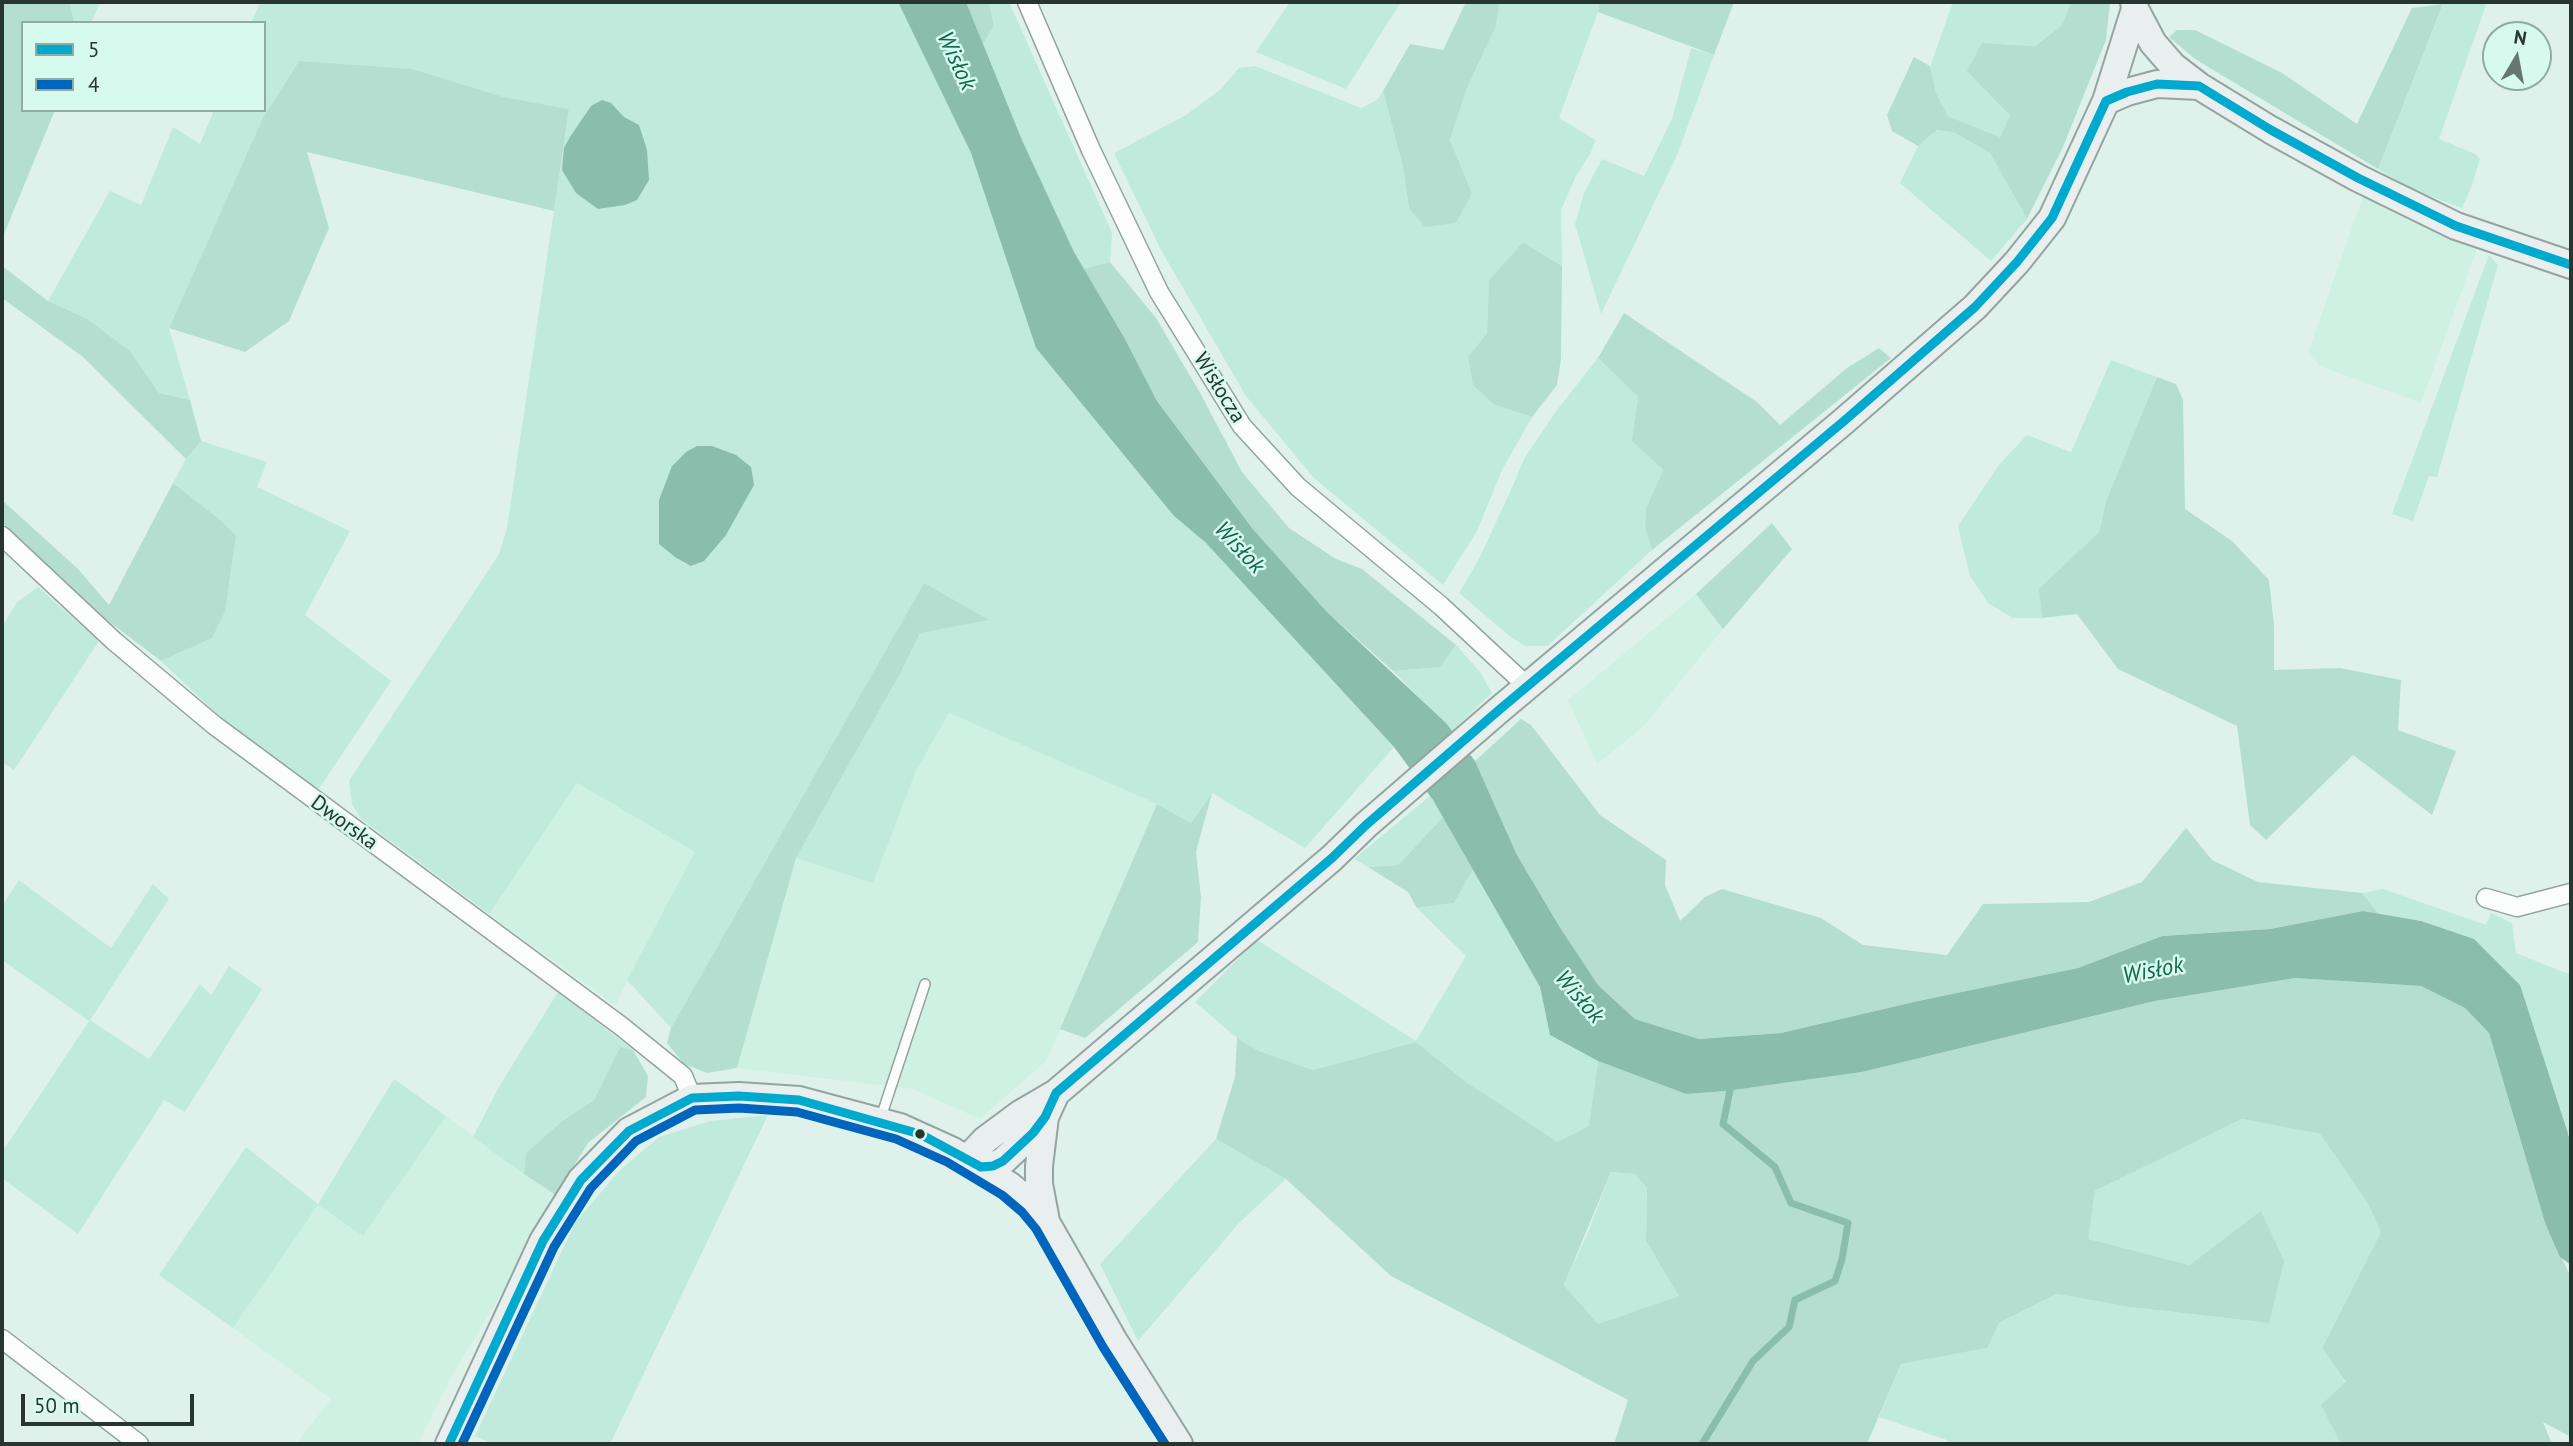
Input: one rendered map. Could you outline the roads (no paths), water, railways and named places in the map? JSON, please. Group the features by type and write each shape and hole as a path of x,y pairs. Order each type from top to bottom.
{"street":[{"name":"Wisłocza","path":"1027,2 1091,150 1159,292 1242,426 1298,487 1441,606 1528,687"},
{"path":"2135,5 2153,43 2173,66 2199,86 2271,131 2456,226 2571,265"},
{"path":"974,1163 985,1140 1020,1114 1056,1093 1332,858 1366,825 1499,710 1844,421 1975,307 2017,262 2052,218 2106,101 2135,5"},
{"path":"2106,101 2157,84 2199,86"},
{"name":"Dworska","path":"2,536 114,641 214,725 621,1026 683,1076 692,1098"},
{"path":"2486,898 2517,907 2571,893"},
{"path":"1046,1222 1039,1184 1045,1118 1056,1093"},
{"path":"449,1444 543,1241 581,1180 629,1131 692,1098 739,1096 799,1100 920,1134 1009,1185 1031,1203 1046,1222 1114,1341 1179,1444"},
{"path":"974,1163 993,1166 1003,1161 1045,1118"},
{"path":"2,1339 139,1444"}],"lane":[{"path":"880,1121 925,984"}],"water":[{"name":"Wisłok","path":"898,2 966,2 1022,140 1074,252 1125,339 1157,401 1252,528 1326,611 1446,723 1475,761 1517,855 1559,926 1598,985 1635,1019 1699,1039 1781,1033 2078,968 2162,936 2270,929 2363,911 2421,921 2474,939 2520,985 2571,1143 2571,1265 2560,1257 2545,1223 2489,1033 2465,1008 2421,986 2295,978 2155,1001 1862,1072 1727,1091 1686,1094 1598,1061 1550,1035 1540,987 1433,800 1394,747 1206,543 1174,516 1036,348 971,153"},
{"path":"602,100 611,103 624,117 639,125 647,150 649,180 637,200 625,205 598,209 576,193 562,170 564,148 570,137 591,106"},
{"path":"697,446 712,446 736,455 751,467 754,485 726,535 704,561 691,566 659,544 659,500 672,466 686,452"}],"waterway":[{"path":"1702,1444 1753,1361 1789,1327 1795,1300 1835,1281 1848,1223 1791,1203 1775,1167 1723,1124 1732,1081"}]}
